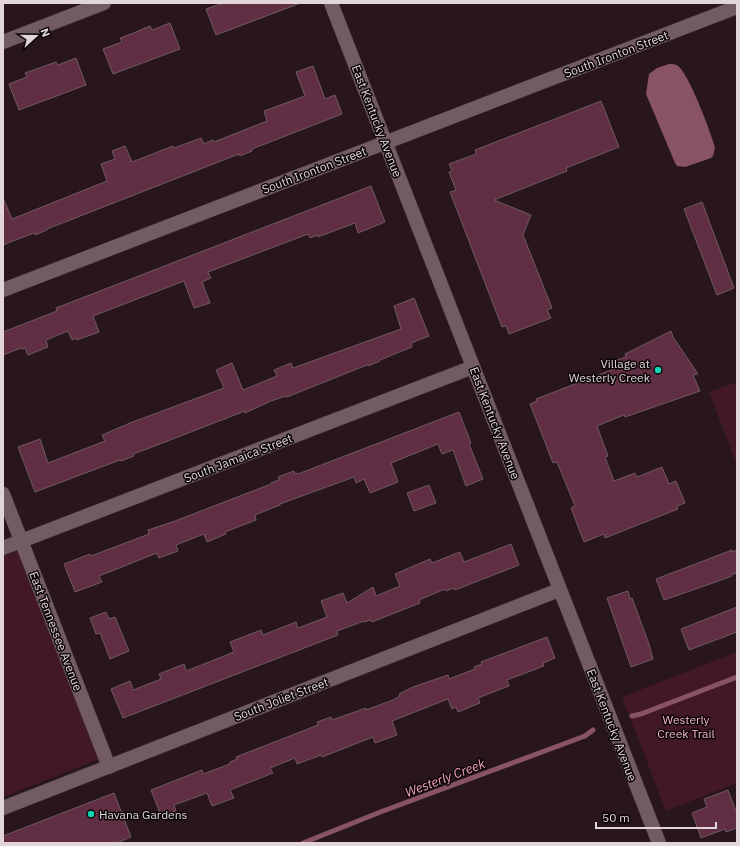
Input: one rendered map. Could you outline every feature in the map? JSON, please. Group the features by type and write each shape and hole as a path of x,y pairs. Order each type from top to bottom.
{"street":[{"path":"3,42 104,3"},
{"name":"East Kentucky Avenue","path":"331,3 659,843"},
{"name":"South Ironton Street","path":"3,290 737,7"},
{"name":"South Jamaica Street","path":"3,548 473,368"},
{"name":"East Tennessee Avenue","path":"3,494 109,766"},
{"name":"South Joliet Street","path":"3,808 559,590"}],"green space":[{"path":"737,382 737,465 709,392"},
{"path":"17,551 99,759 3,797 3,556"},
{"name":"Westerly Creek Trail","path":"737,652 737,783 666,811 622,697"}],"shaded area":[{"path":"669,64 675,64 678,66 688,80 715,148 711,158 685,167 677,166 675,163 646,94 649,74 657,68"}],"building":[{"path":"223,3 298,4 216,35 206,9"},
{"path":"170,23 180,49 113,74 103,49 122,42 120,38 150,26 152,30"},
{"path":"76,58 86,85 19,110 9,84 27,77 25,73 56,62 58,65"},
{"path":"313,66 325,99 335,95 342,114 252,149 252,151 240,156 239,154 35,235 34,233 3,245 3,198 12,219 107,181 101,164 115,159 112,151 125,146 132,162 173,146 174,148 201,138 204,144 213,140 214,142 267,121 264,111 305,96 296,72"},
{"path":"601,101 619,147 566,168 567,171 494,200 531,215 523,235 552,308 547,310 551,318 509,334 506,326 502,327 450,192 456,190 449,172 452,171 449,164 476,154 475,150"},
{"path":"371,186 385,222 358,233 355,223 318,237 318,235 310,238 308,234 208,272 211,278 202,282 210,303 194,308 184,281 93,316 99,332 77,340 76,338 72,340 68,331 46,340 48,347 28,355 25,348 21,348 3,355 3,332 57,311 56,308"},
{"path":"702,202 734,288 717,295 684,209"},
{"path":"414,298 429,336 411,343 412,347 368,366 367,365 287,397 286,396 271,401 245,413 245,411 133,454 134,456 121,461 120,460 35,492 18,447 40,439 48,463 105,441 102,435 224,388 216,370 232,363 243,390 277,376 274,370 291,363 293,368 401,329 394,306"},
{"path":"671,331 673,337 698,374 693,375 700,391 625,417 624,415 597,426 608,456 605,457 614,481 635,473 637,477 662,467 669,484 676,481 685,503 677,506 678,509 605,538 604,534 584,542 571,508 575,506 557,462 553,463 530,404 537,401 536,399 619,367 617,360 626,357 625,354"},
{"path":"459,412 471,443 469,444 483,479 466,486 453,450 442,454 438,444 391,463 398,482 370,493 364,479 356,483 354,477 280,504 255,515 256,520 225,532 226,534 207,542 204,534 176,545 178,551 159,558 157,553 99,576 102,582 75,592 64,564 90,554 91,556 149,534 148,530 271,484 279,480 278,477 294,471 295,474 298,474"},
{"path":"429,485 436,503 414,511 407,493"},
{"path":"511,544 519,565 455,590 454,588 446,591 445,589 419,600 420,603 372,622 371,620 364,621 337,631 338,635 123,718 111,689 130,681 133,690 161,679 159,674 184,664 186,671 199,666 234,652 230,642 261,630 263,635 296,622 298,628 327,617 321,601 343,593 347,603 373,587 376,596 400,586 395,574 430,559 432,563 460,552 464,562"},
{"path":"732,550 732,552 737,550 737,573 664,600 656,579"},
{"path":"628,591 649,644 653,659 631,667 607,598"},
{"path":"737,607 737,632 689,650 681,629"},
{"path":"106,612 109,619 115,617 129,651 110,659 100,633 96,634 90,618"},
{"path":"547,637 555,658 543,663 544,666 507,680 509,686 478,698 480,703 458,712 456,707 452,709 448,699 392,721 397,735 375,743 373,737 322,757 321,755 297,764 295,758 270,768 273,773 230,790 234,798 212,806 207,793 174,805 176,811 162,816 159,811 151,790 202,770 203,774 230,764 230,762 237,759 236,757 318,725 317,722 331,717 332,720 366,708 366,710 393,700 400,696 399,694 413,687 448,675 449,679 475,669 474,667 482,664 481,662"},
{"path":"728,790 737,814 737,828 726,832 725,829 701,838 692,813 707,807 704,799"},
{"name":"Havana Gardens","path":"114,793 131,837 117,843 3,843 3,836"}],"waterway":[{"name":"Westerly Creek","path":"632,716 641,714 737,677"},
{"name":"Westerly Creek","path":"303,843 383,811 585,736 593,730"}],"place":[{"name":"Village at Westerly Creek","path":"658,370"},
{"name":"Havana Gardens","path":"91,814"}]}
